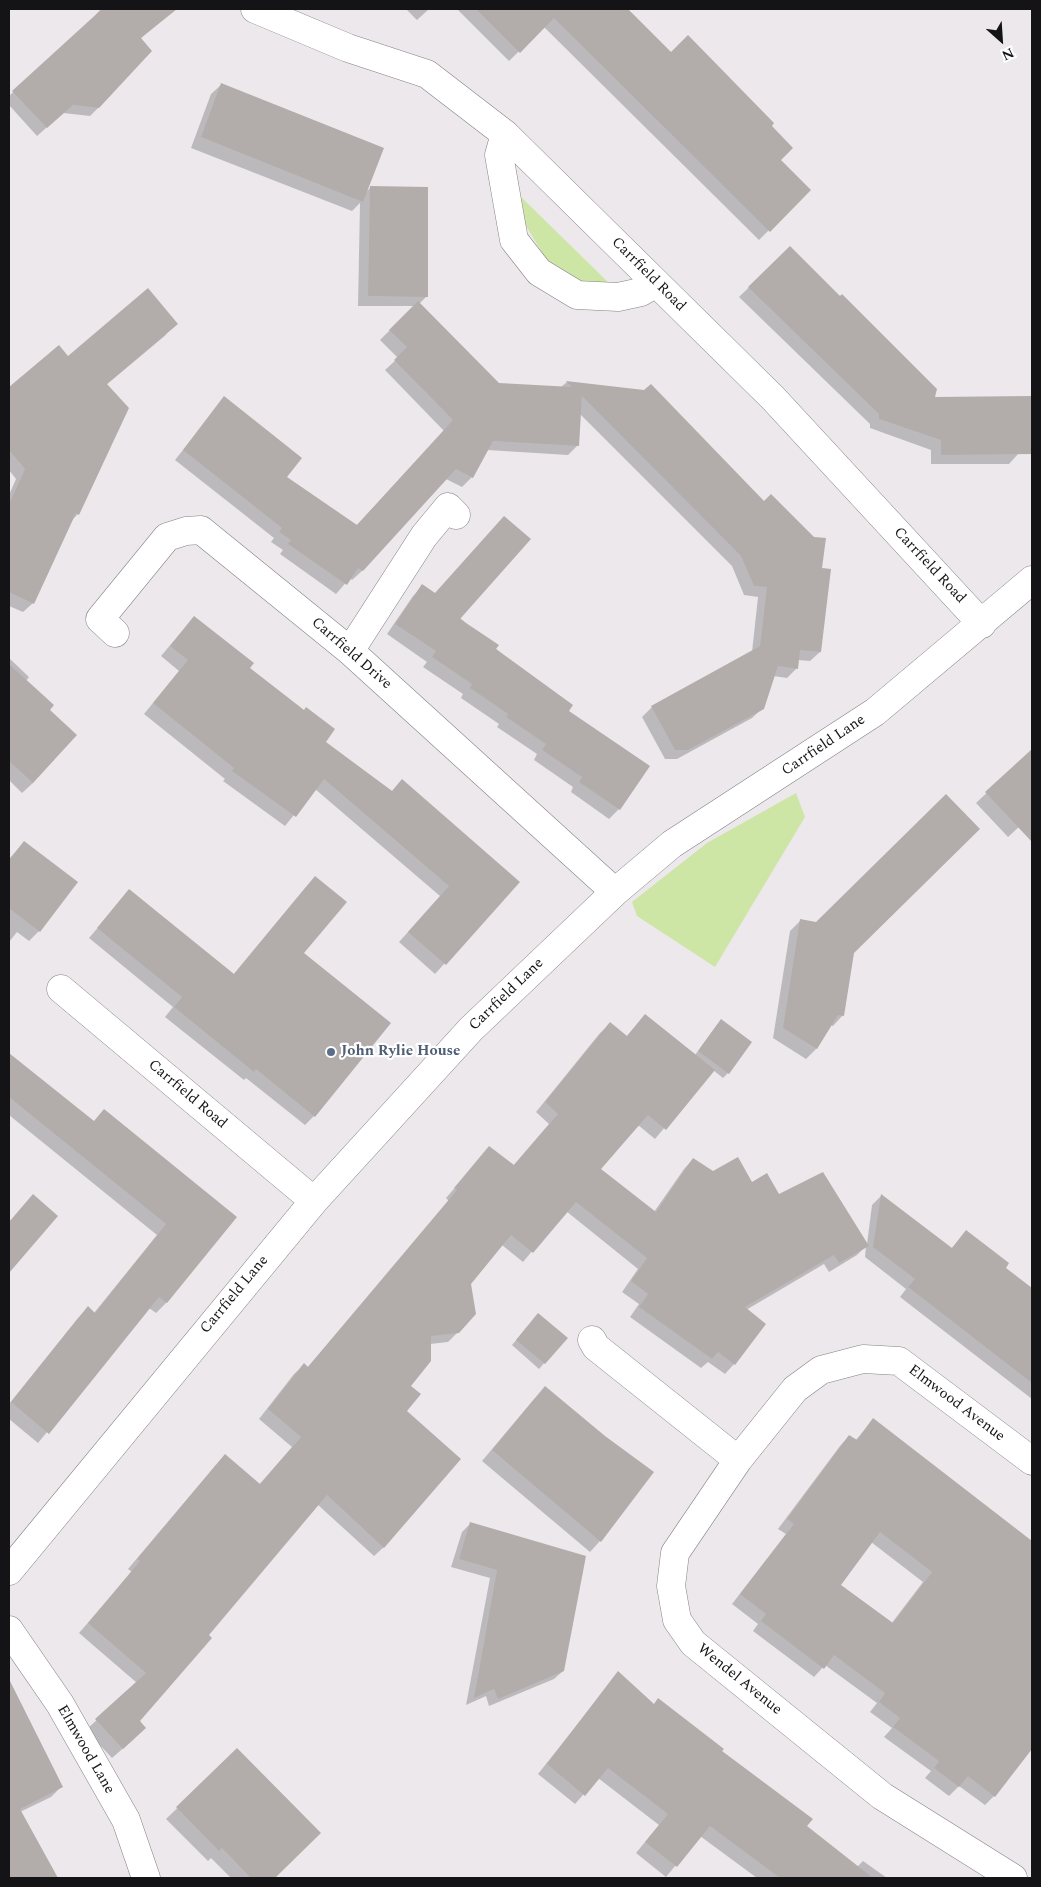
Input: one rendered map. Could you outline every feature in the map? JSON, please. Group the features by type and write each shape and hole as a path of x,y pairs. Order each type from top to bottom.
{"street":[{"name":"Carrfield Road","path":"255,9 348,48 427,74 505,134 773,398 982,624"},
{"path":"505,134 499,155 514,240 539,272 577,295 618,297 641,292 656,282"},
{"path":"350,651 424,536 448,507 456,515"},
{"name":"Carrfield Drive","path":"115,633 100,619 167,537 186,531 201,530 350,651 615,892"},
{"name":"Carrfield Lane","path":"9,1571 314,1201 471,1029 615,892 672,844 874,712 982,624 1032,580"},
{"name":"Carrfield Road","path":"61,989 314,1201"},
{"path":"592,1340 596,1348 738,1460"},
{"name":"Elmwood Avenue","path":"738,1460 795,1390 821,1370 863,1359 899,1362 1032,1461"},
{"name":"Wendel Avenue","path":"738,1460 675,1553 671,1586 677,1620 693,1643 882,1796 1013,1878"},
{"name":"Elmwood Lane","path":"9,1630 60,1704 126,1820 146,1878"}],"green space":[{"path":"521,197 611,285 578,283 547,261 525,224"},
{"path":"796,793 805,817 715,967 637,916 632,902 707,843"}],"building":[{"path":"102,9 177,9 141,38 152,51 99,108 73,105 47,128 12,91"},
{"path":"476,9 628,9 671,52 688,35 774,123 772,126 793,148 781,160 811,190 770,232 554,18 520,53"},
{"path":"221,83 384,148 363,202 201,137"},
{"path":"370,186 428,187 428,297 368,296"},
{"path":"790,246 840,296 842,294 937,389 935,397 1032,396 1032,454 941,455 941,440 879,419 879,414 748,287"},
{"path":"148,288 178,324 107,384 129,408 79,515 76,513 34,604 9,592 9,504 25,469 9,450 9,387 59,345 68,356"},
{"path":"418,301 499,383 572,387 566,381 644,390 651,384 764,501 771,494 814,537 826,538 822,568 831,569 821,652 800,650 798,669 778,666 764,709 688,750 675,750 651,706 760,646 767,587 754,586 741,556 582,396 579,446 493,441 473,478 456,469 363,571 358,568 347,585 288,544 291,540 279,532 282,528 183,450 224,396 302,458 287,477 357,525 453,420 394,360 407,347 389,330"},
{"path":"504,516 531,539 460,619 499,645 496,649 573,705 569,711 650,766 620,810 579,782 582,777 542,750 546,744 506,717 508,714 470,688 472,684 432,657 436,651 395,624 422,584 435,593"},
{"path":"194,616 254,663 250,668 304,710 306,707 335,729 326,742 392,791 402,779 520,882 446,965 408,932 449,886 324,779 296,817 232,771 234,768 153,703 188,660 170,646"},
{"path":"9,664 54,705 50,710 77,735 33,783 9,761"},
{"path":"1032,749 1032,842 985,792"},
{"path":"946,794 980,829 854,953 844,1016 838,1015 817,1049 783,1028 800,919 816,922"},
{"path":"24,841 78,882 40,932 9,908 9,860"},
{"path":"315,876 347,902 304,953 391,1023 315,1117 256,1069 254,1072 174,1007 182,997 97,928 129,889 234,974"},
{"path":"645,1014 715,1070 666,1130 648,1115 601,1169 656,1212 693,1158 713,1171 738,1157 752,1182 767,1173 779,1194 823,1172 869,1246 839,1263 834,1255 745,1307 766,1324 735,1365 718,1352 712,1359 639,1307 648,1294 631,1281 647,1258 576,1202 533,1253 511,1235 471,1284 476,1314 459,1333 431,1336 431,1361 411,1386 421,1394 407,1411 461,1459 384,1548 327,1495 209,1635 212,1638 140,1721 146,1728 123,1749 95,1719 146,1673 88,1623 140,1561 137,1559 225,1454 260,1484 301,1437 268,1409 304,1363 308,1367 457,1190 454,1188 489,1146 514,1165 558,1114 545,1102 610,1022 627,1036"},
{"path":"721,1019 752,1042 729,1074 698,1051"},
{"path":"9,1053 94,1121 104,1109 237,1217 167,1303 159,1297 49,1434 11,1402 88,1306 95,1313 166,1224 9,1097"},
{"path":"33,1194 58,1216 9,1273 9,1222"},
{"path":"881,1194 952,1248 966,1230 1009,1263 1006,1268 1032,1288 1032,1383 908,1287 915,1279 873,1247"},
{"path":"538,1313 568,1338 545,1364 516,1340"},
{"path":"545,1386 605,1436 654,1472 601,1542 492,1450"},
{"path":"873,1418 1032,1541 1032,1749 995,1797 968,1776 959,1787 934,1768 939,1761 893,1727 900,1718 879,1702 885,1693 834,1655 824,1669 761,1621 766,1614 740,1594 794,1524 787,1519 849,1435 857,1440","holes":["880,1532 932,1572 893,1623 841,1585"]},
{"path":"470,1522 586,1556 564,1671 498,1699 494,1689 474,1698 497,1570 459,1559"},
{"path":"618,1671 654,1704 658,1698 724,1749 722,1751 813,1819 807,1826 873,1878 780,1878 710,1826 677,1867 645,1842 668,1814 608,1768 585,1796 547,1764"},
{"path":"9,1679 63,1787 20,1809 58,1878 9,1878"},
{"path":"237,1748 321,1833 275,1878 251,1878 222,1848 219,1851 176,1807"}],"place":[{"name":"John Rylie House","path":"331,1052"}]}
